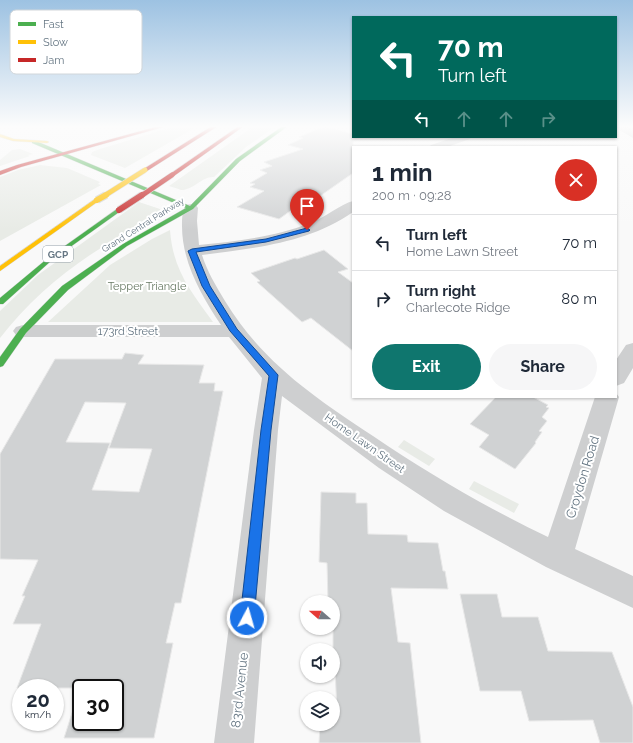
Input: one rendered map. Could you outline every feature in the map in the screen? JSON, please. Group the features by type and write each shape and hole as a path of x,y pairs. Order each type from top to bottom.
{"main road":[{"path":"0,173 38,161"},
{"path":"78,161 190,208"},
{"name":"GCP","path":"0,268 97,200 160,161"},
{"name":"GCP","path":"0,302 50,259 192,161"},
{"name":"Grand Central Parkway","path":"0,364 23,331 65,288 125,245 190,208 237,161"}],"street":[{"path":"192,251 260,242 290,235 327,222 352,206"},
{"name":"Home Lawn Street","path":"190,208 188,220 192,251 206,286 234,331 274,375 325,417 465,510 557,557 633,592"},
{"name":"173rd Street","path":"23,331 234,331"},
{"path":"617,376 633,350"},
{"name":"83rd Avenue","path":"234,743 266,430 274,375"},
{"name":"Croydon Road","path":"557,557 607,398"}],"green space":[{"path":"0,161 16,161 0,166"},
{"path":"106,161 138,161 125,168"},
{"path":"205,161 231,161 214,177 210,177 190,188 181,190 169,186"},
{"path":"40,165 67,168 100,182 98,184 101,185 0,241 0,177 18,170"},
{"path":"139,202 160,209 160,212 156,216 158,217 113,240 72,268 33,301 0,338 0,311 38,275"},
{"name":"Tepper Triangle","path":"170,230 175,257 184,279 213,322 48,322 110,265 152,239"},
{"path":"404,440 435,459 429,466 398,447"},
{"path":"474,481 519,504 514,513 469,489"}],"building":[{"path":"268,161 352,161 352,174 310,203 304,201 279,219 237,207 264,191 250,187 255,184 250,183 267,173 260,170 272,166 264,162"},
{"path":"324,250 348,269 338,272 352,282 352,350 311,318 302,322 257,282 260,281 251,273 295,258 297,259"},
{"path":"125,353 144,355 138,364 204,365 199,383 215,383 214,391 223,391 181,603 175,603 166,643 173,643 154,738 64,738 72,713 72,731 124,731 124,679 72,679 72,688 64,688 64,679 20,679 41,624 13,624 25,596 22,596 38,560 0,559 0,454 55,359 122,359","holes":["85,402 126,403 109,448 152,449 139,492 92,490 110,443 66,442"]},
{"path":"495,398 535,398 548,405 546,407 549,408 542,417 547,421 539,431 542,432 535,442 536,443 515,469 479,447 489,435 470,424"},
{"path":"321,492 356,493 356,503 367,503 368,534 407,535 408,542 438,543 448,589 391,588 398,642 410,643 421,743 319,743 320,731 340,731 340,691 336,691 336,683 340,683 340,643 333,643 333,635 340,635 340,595 328,595 327,563 319,562"},
{"path":"460,594 497,594 502,617 538,617 548,651 612,652 633,707 633,743 600,743 593,720 529,721 521,691 480,691"}],"traffic: fast":[{"path":"78,161 191,208"},
{"path":"0,364 23,331 65,288 125,245 191,208 237,161"},
{"path":"0,302 50,259 119,210"}],"traffic: slow":[{"path":"97,200 145,170"},
{"path":"0,269 97,200"}],"traffic: jam":[{"path":"0,173 38,161"},
{"path":"145,170 160,161"},
{"path":"172,175 192,161"},
{"path":"119,210 172,175"}],"route":[{"path":"247,618 266,430 274,375 234,331 206,286 192,251 266,240 307,230"}]}
